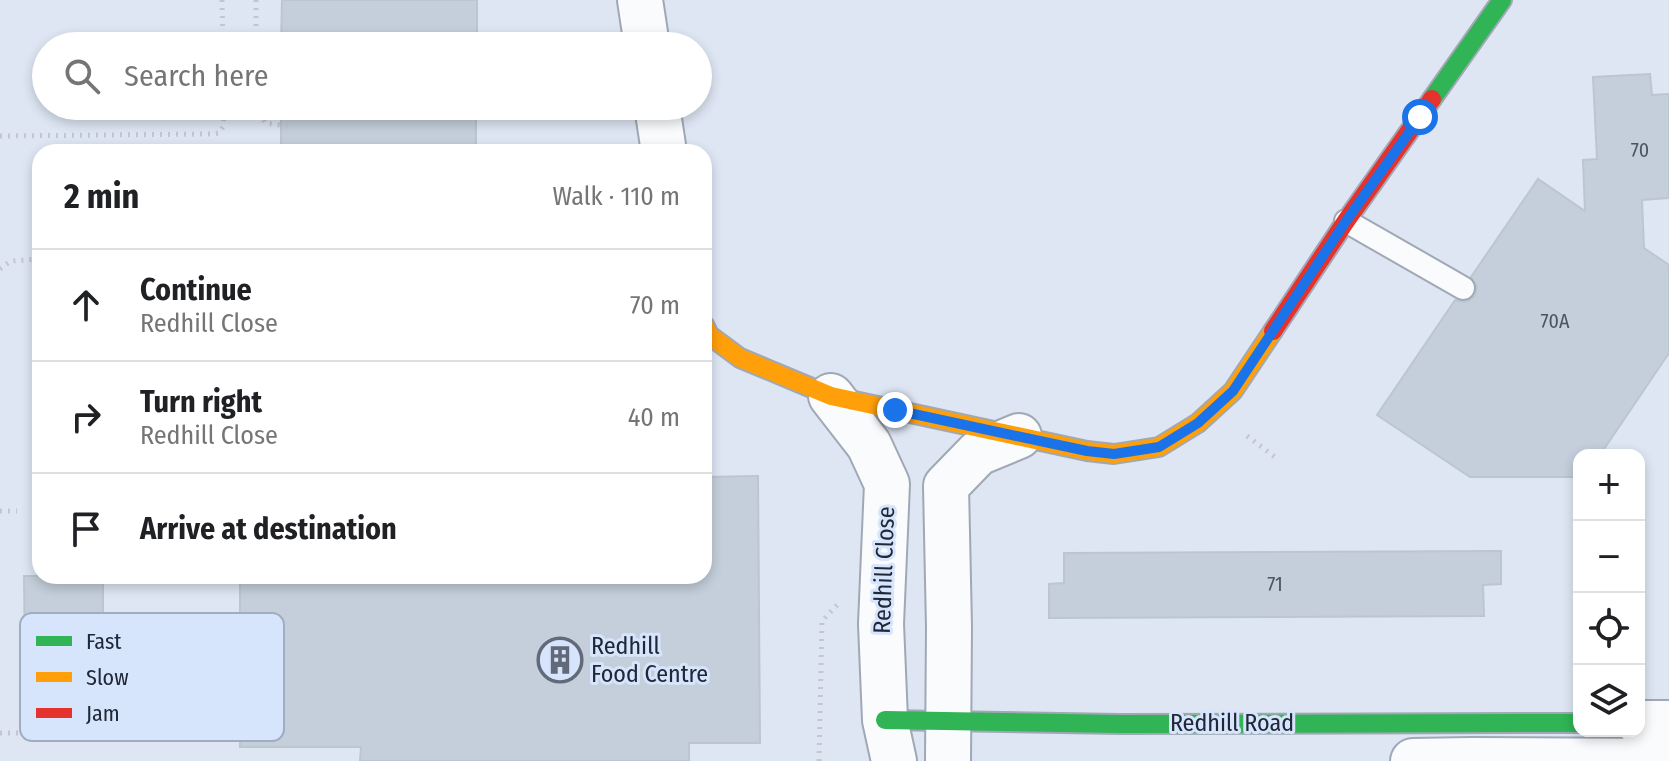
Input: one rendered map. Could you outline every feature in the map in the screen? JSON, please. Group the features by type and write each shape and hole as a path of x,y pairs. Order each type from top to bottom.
{"street":[{"path":"640,0 645,32"},
{"name":"Redhill Close","path":"712,337 740,358 831,396 1087,451 1114,454 1159,447 1198,423 1233,391 1346,221 1502,0"},
{"path":"659,120 663,144"},
{"name":"Redhill Close","path":"831,396 869,445 887,484 881,624 890,740"},
{"path":"949,741 946,486 978,453 1019,436"},
{"name":"Redhill Road","path":"890,740 949,741 1120,724 1573,723"},
{"path":"1645,723 1669,723"},
{"path":"1413,761 1669,761"}],"lane":[{"path":"1346,221 1463,288"}],"path":[{"path":"222,0 223,32"},
{"path":"256,0 256,32"},
{"path":"0,136 212,134 219,133 224,120"},
{"path":"263,120 265,123 293,127"},
{"path":"0,269 11,261 32,260"},
{"path":"0,511 17,511"},
{"path":"819,761 822,621 840,602"}],"building":[{"path":"282,0 477,0 477,32 281,32"},
{"path":"1650,74 1652,95 1669,94 1669,198 1642,200 1644,248 1669,265 1669,353 1604,449 1573,449 1573,477 1470,477 1377,415 1455,300 1464,302 1475,296 1477,287 1471,277 1538,179 1585,211 1583,160 1597,159 1593,77"},
{"path":"281,120 476,120 476,144 281,144"},
{"name":"Redhill Food Centre","path":"758,476 760,743 689,743 689,761 360,761 361,747 240,747 240,741 284,741 284,613 240,613 240,584 712,584 712,477"},
{"path":"1501,551 1501,584 1483,585 1484,616 1049,618 1049,584 1064,583 1064,553"},
{"path":"24,576 32,576 32,584 103,584 103,613 24,613"}],"traffic: fast":[{"path":"1432,99 1502,0"},
{"path":"885,720 1120,724 1573,723"}],"traffic: slow":[{"path":"712,337 740,358 831,396 1087,451 1114,454 1159,447 1198,423 1233,391 1273,331"}],"traffic: jam":[{"path":"1273,331 1432,99"}],"place":[{"name":"Redhill Food Centre","path":"560,660"}],"route":[{"path":"895,410 1087,451 1114,454 1159,447 1198,423 1233,391 1346,221 1420,117"}]}
